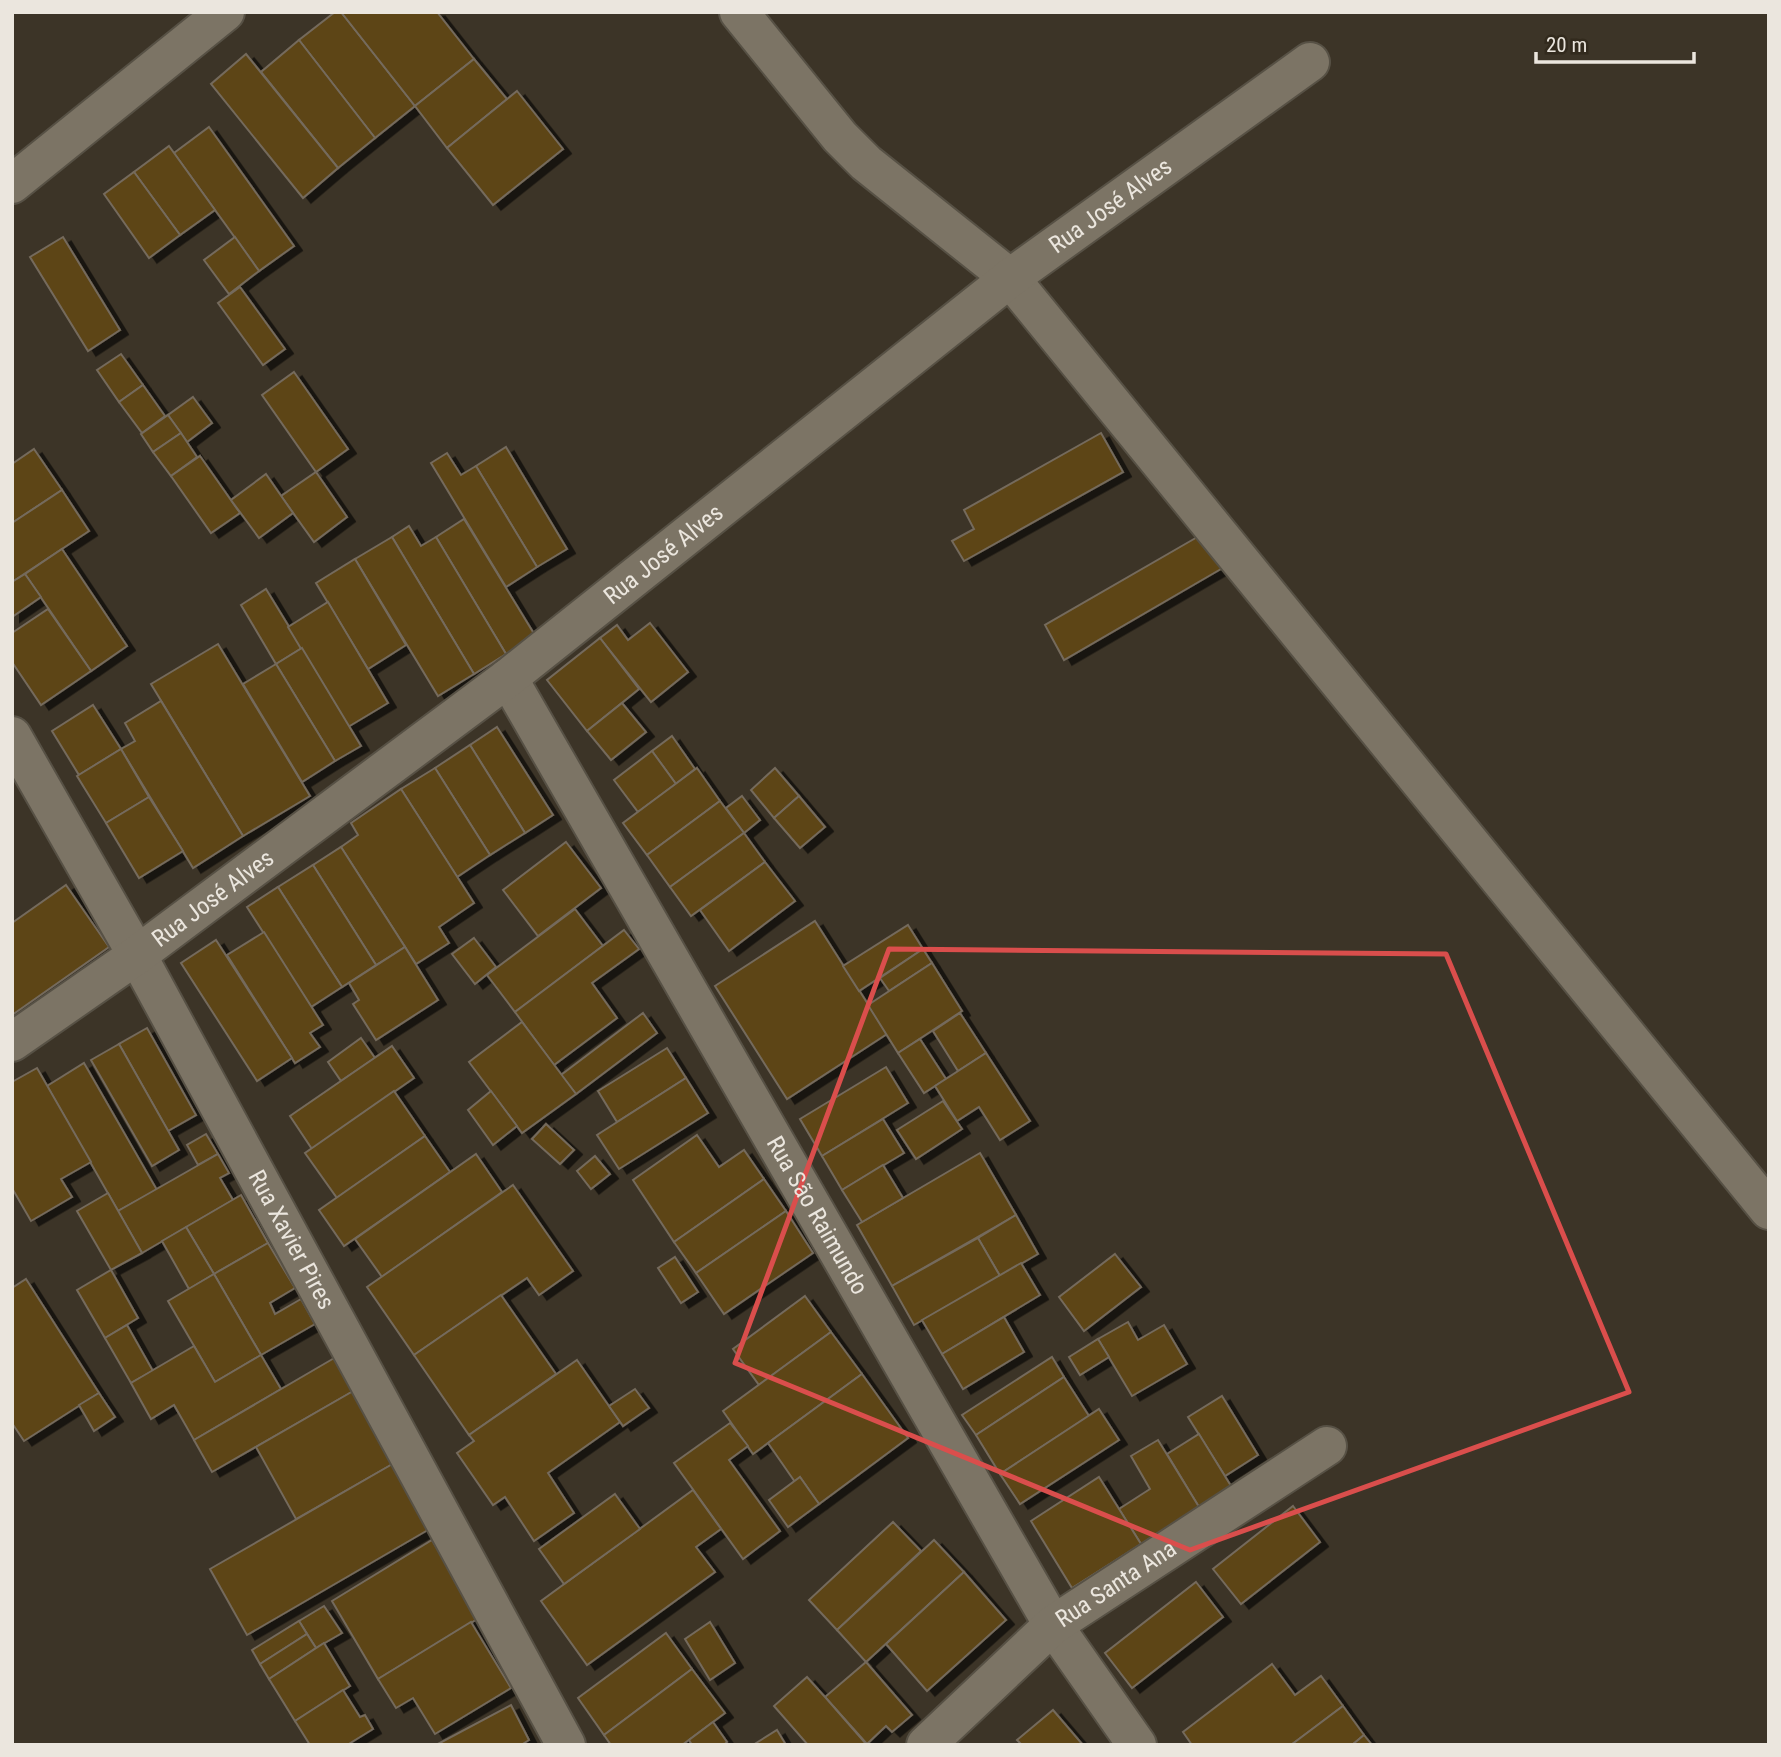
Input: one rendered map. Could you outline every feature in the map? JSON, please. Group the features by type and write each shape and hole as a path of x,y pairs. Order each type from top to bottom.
{"street":[{"path":"12,184 225,12"},
{"path":"739,12 839,137 866,163 1010,278 1769,1210"},
{"name":"Rua José Alves","path":"12,1042 137,955 508,678 1010,278 1310,62"},
{"name":"Rua São Raimundo","path":"508,678 1053,1625 1136,1745"},
{"name":"Rua Xavier Pires","path":"12,736 137,955 565,1745"},
{"name":"Rua Santa Ana","path":"926,1745 1053,1625 1326,1446"}],"highlighted area":[{"path":"889,949 1446,954 1629,1392 1190,1550 735,1363"}],"building":[{"path":"335,12 341,12 415,106 375,138 299,40"},
{"path":"341,12 437,12 474,59 415,106"},
{"path":"299,40 375,138 338,168 261,72"},
{"path":"246,54 338,168 303,198 211,84"},
{"path":"474,59 507,99 447,148 415,106"},
{"path":"517,91 563,149 493,205 447,148"},
{"path":"209,127 294,246 259,271 174,153"},
{"path":"169,146 215,210 180,235 134,172"},
{"path":"134,172 180,235 149,258 104,194"},
{"path":"63,237 120,330 88,351 30,257"},
{"path":"235,237 259,271 229,294 204,260"},
{"path":"240,287 285,349 263,365 218,303"},
{"path":"121,354 143,385 119,402 97,370"},
{"path":"294,372 348,449 316,472 262,395"},
{"path":"143,385 165,416 142,433 119,402"},
{"path":"193,397 212,423 187,442 168,415"},
{"path":"168,415 181,433 153,452 141,434"},
{"path":"181,433 197,457 171,476 153,452"},
{"path":"1101,433 1123,472 964,561 952,541 974,529 964,510"},
{"path":"506,447 567,549 537,567 476,466"},
{"path":"34,449 62,490 12,523 12,464"},
{"path":"447,453 461,475 476,466 537,567 506,587 431,463"},
{"path":"200,456 240,513 211,533 171,476"},
{"path":"316,472 347,517 314,542 281,496"},
{"path":"266,474 293,513 259,538 231,500"},
{"path":"62,490 89,531 12,582 12,523"},
{"path":"464,519 536,637 506,654 436,537"},
{"path":"409,526 421,546 436,537 506,654 474,674 392,537"},
{"path":"1213,528 1233,562 1064,660 1045,625"},
{"path":"392,537 474,674 438,696 355,559"},
{"path":"62,549 127,646 91,671 25,574"},
{"path":"355,559 406,645 368,669 316,583"},
{"path":"25,574 41,597 12,617 12,582"},
{"path":"266,589 302,648 276,664 241,605"},
{"path":"328,602 388,703 348,727 288,627"},
{"path":"48,609 91,671 41,705 12,662 12,633"},
{"path":"650,623 688,672 651,702 600,638 617,625 628,640"},
{"path":"600,638 639,689 587,731 547,680"},
{"path":"218,644 310,796 243,836 151,684"},
{"path":"302,648 361,746 335,761 276,664"},
{"path":"276,664 335,761 302,782 243,684"},
{"path":"161,701 243,836 193,868 121,749 135,741 125,723"},
{"path":"622,703 646,732 611,760 587,731"},
{"path":"93,705 121,749 79,775 52,731"},
{"path":"497,727 553,815 525,833 470,745"},
{"path":"672,736 695,769 676,784 652,751"},
{"path":"470,745 525,833 490,855 435,768"},
{"path":"121,749 149,797 106,823 77,776"},
{"path":"652,751 676,784 638,812 614,780"},
{"path":"435,768 490,855 457,877 401,789"},
{"path":"697,768 720,801 647,855 623,823"},
{"path":"775,768 799,796 774,818 751,790"},
{"path":"401,789 474,903 439,927 449,943 416,964 341,847 358,835 351,823"},
{"path":"742,796 760,820 744,833 726,808"},
{"path":"799,796 825,827 800,848 774,818"},
{"path":"149,797 183,851 139,878 106,823"},
{"path":"720,801 744,833 670,887 647,855"},
{"path":"744,833 765,862 691,916 670,887"},
{"path":"566,842 601,888 538,936 503,890"},
{"path":"341,847 405,947 376,965 313,865"},
{"path":"765,862 795,901 729,951 700,910"},
{"path":"313,865 376,965 342,987 278,887"},
{"path":"66,885 109,947 12,1015 12,923"},
{"path":"278,887 342,987 311,1007 247,907"},
{"path":"575,909 603,946 515,1012 487,975"},
{"path":"815,921 887,1034 787,1099 715,986"},
{"path":"908,925 923,949 859,991 843,966"},
{"path":"624,930 639,949 592,983 617,1018 554,1065 515,1012"},
{"path":"264,932 323,1025 310,1033 320,1047 295,1063 227,955"},
{"path":"474,938 496,967 475,984 452,954"},
{"path":"216,940 292,1058 257,1081 181,963"},
{"path":"405,947 438,1000 376,1040 353,1004 359,1000 349,983"},
{"path":"923,949 932,963 889,991 880,978"},
{"path":"932,963 962,1011 898,1053 868,1005"},
{"path":"643,1013 657,1033 576,1094 561,1075"},
{"path":"960,1013 986,1053 958,1071 933,1031"},
{"path":"522,1022 576,1094 522,1133 469,1062"},
{"path":"147,1028 196,1115 168,1131 119,1044"},
{"path":"361,1038 375,1058 341,1081 328,1062"},
{"path":"920,1039 946,1079 924,1093 898,1053"},
{"path":"119,1044 179,1150 152,1166 91,1060"},
{"path":"392,1046 414,1078 312,1149 290,1116"},
{"path":"667,1048 686,1078 617,1122 598,1091"},
{"path":"986,1053 1030,1121 1000,1140 979,1107 957,1121 935,1086"},
{"path":"84,1063 157,1190 118,1211 47,1086"},
{"path":"886,1067 908,1103 822,1156 800,1119"},
{"path":"37,1068 91,1162 61,1179 72,1197 31,1221 12,1188 12,1082"},
{"path":"686,1078 708,1113 619,1169 597,1135"},
{"path":"394,1091 425,1136 337,1198 305,1153"},
{"path":"491,1091 517,1126 493,1145 468,1110"},
{"path":"943,1101 962,1129 916,1159 897,1130"},
{"path":"883,1119 904,1153 842,1190 822,1156"},
{"path":"546,1124 574,1150 560,1164 532,1139"},
{"path":"206,1134 218,1154 198,1165 187,1145"},
{"path":"697,1135 719,1167 744,1150 764,1179 674,1242 633,1180"},
{"path":"425,1136 450,1172 344,1246 319,1210"},
{"path":"980,1153 1016,1215 892,1286 857,1225"},
{"path":"218,1154 229,1173 220,1178 233,1200 142,1253 118,1211"},
{"path":"476,1154 502,1192 382,1277 355,1239"},
{"path":"595,1156 610,1174 591,1189 577,1171"},
{"path":"883,1165 903,1198 862,1222 842,1190"},
{"path":"764,1179 786,1211 696,1273 674,1242"},
{"path":"513,1185 573,1271 539,1295 527,1278 414,1355 367,1287"},
{"path":"108,1193 142,1253 111,1270 77,1211"},
{"path":"241,1195 268,1243 214,1274 186,1227"},
{"path":"786,1211 813,1253 724,1314 696,1273"},
{"path":"1016,1215 1038,1254 1000,1276 978,1238"},
{"path":"186,1227 214,1274 189,1289 162,1241"},
{"path":"978,1238 1000,1276 914,1325 892,1286"},
{"path":"268,1243 295,1288 270,1303 275,1314 301,1299 315,1324 261,1355 214,1274"},
{"path":"1115,1254 1141,1287 1084,1331 1059,1297"},
{"path":"675,1257 698,1292 681,1303 658,1268"},
{"path":"1021,1263 1040,1295 942,1354 922,1320"},
{"path":"111,1270 138,1318 105,1338 77,1290"},
{"path":"214,1274 261,1355 215,1382 168,1301"},
{"path":"26,1279 99,1393 24,1441 12,1423 12,1288"},
{"path":"501,1295 556,1374 469,1435 414,1355"},
{"path":"805,1296 831,1332 759,1385 733,1349"},
{"path":"1004,1317 1024,1352 963,1389 942,1354"},
{"path":"1128,1322 1138,1340 1164,1325 1187,1364 1132,1396 1098,1339"},
{"path":"127,1325 153,1371 131,1383 105,1338"},
{"path":"831,1332 862,1374 753,1454 723,1411"},
{"path":"1098,1339 1109,1357 1080,1375 1069,1357"},
{"path":"194,1346 215,1382 261,1355 281,1389 194,1440 174,1405 151,1419 131,1383"},
{"path":"336,1357 355,1390 212,1472 194,1440"},
{"path":"1052,1357 1064,1377 976,1435 962,1415"},
{"path":"577,1360 620,1422 548,1473 574,1513 534,1541 505,1497 493,1505 457,1453 474,1441 469,1435"},
{"path":"862,1374 908,1438 819,1504 800,1477 795,1482 768,1443"},
{"path":"1064,1377 1089,1416 1000,1474 976,1435"},
{"path":"635,1389 649,1408 623,1426 609,1406"},
{"path":"355,1390 396,1462 296,1519 256,1447"},
{"path":"99,1393 115,1417 94,1431 79,1405"},
{"path":"1222,1396 1258,1455 1225,1476 1188,1417"},
{"path":"1099,1409 1119,1440 1020,1504 1000,1474"},
{"path":"730,1423 748,1446 729,1460 780,1531 743,1559 674,1463"},
{"path":"1199,1434 1231,1486 1199,1507 1167,1454"},
{"path":"1158,1440 1199,1507 1141,1544 1119,1509 1150,1489 1131,1456"},
{"path":"396,1462 433,1527 247,1635 210,1569"},
{"path":"800,1477 819,1504 788,1527 769,1500"},
{"path":"1099,1477 1141,1544 1072,1588 1031,1521"},
{"path":"693,1490 721,1529 696,1547 715,1572 587,1665 541,1601"},
{"path":"615,1494 640,1529 564,1584 539,1549"},
{"path":"1293,1506 1320,1542 1241,1604 1213,1569"},
{"path":"893,1522 921,1551 837,1630 809,1600"},
{"path":"432,1540 479,1618 378,1679 332,1601"},
{"path":"934,1540 964,1572 866,1662 837,1630"},
{"path":"964,1572 1006,1620 927,1691 886,1644"},
{"path":"1196,1582 1223,1617 1132,1688 1105,1653"},
{"path":"324,1606 342,1633 316,1648 299,1621"},
{"path":"299,1621 307,1634 260,1664 252,1650"},
{"path":"471,1622 511,1688 435,1734 413,1698 396,1708 378,1679"},
{"path":"710,1622 735,1663 710,1680 685,1639"},
{"path":"666,1633 692,1669 604,1735 578,1698"},
{"path":"307,1634 316,1648 269,1679 260,1664"},
{"path":"324,1643 350,1686 295,1721 269,1679"},
{"path":"866,1662 912,1715 892,1732 886,1726 867,1744 825,1697"},
{"path":"1272,1664 1295,1695 1321,1676 1343,1706 1291,1745 1192,1745 1183,1732"},
{"path":"692,1669 725,1713 682,1745 611,1745 604,1735"},
{"path":"807,1677 867,1745 808,1745 774,1706"},
{"path":"343,1690 360,1717 365,1715 373,1729 347,1745 310,1745 295,1721"},
{"path":"511,1705 529,1740 521,1745 436,1745"},
{"path":"1343,1706 1364,1735 1352,1745 1291,1745"},
{"path":"1053,1710 1083,1745 1022,1745 1017,1740"},
{"path":"713,1722 727,1742 724,1745 692,1745 689,1740"},
{"path":"777,1730 786,1745 753,1745"},
{"path":"1364,1735 1372,1745 1352,1745"}]}
